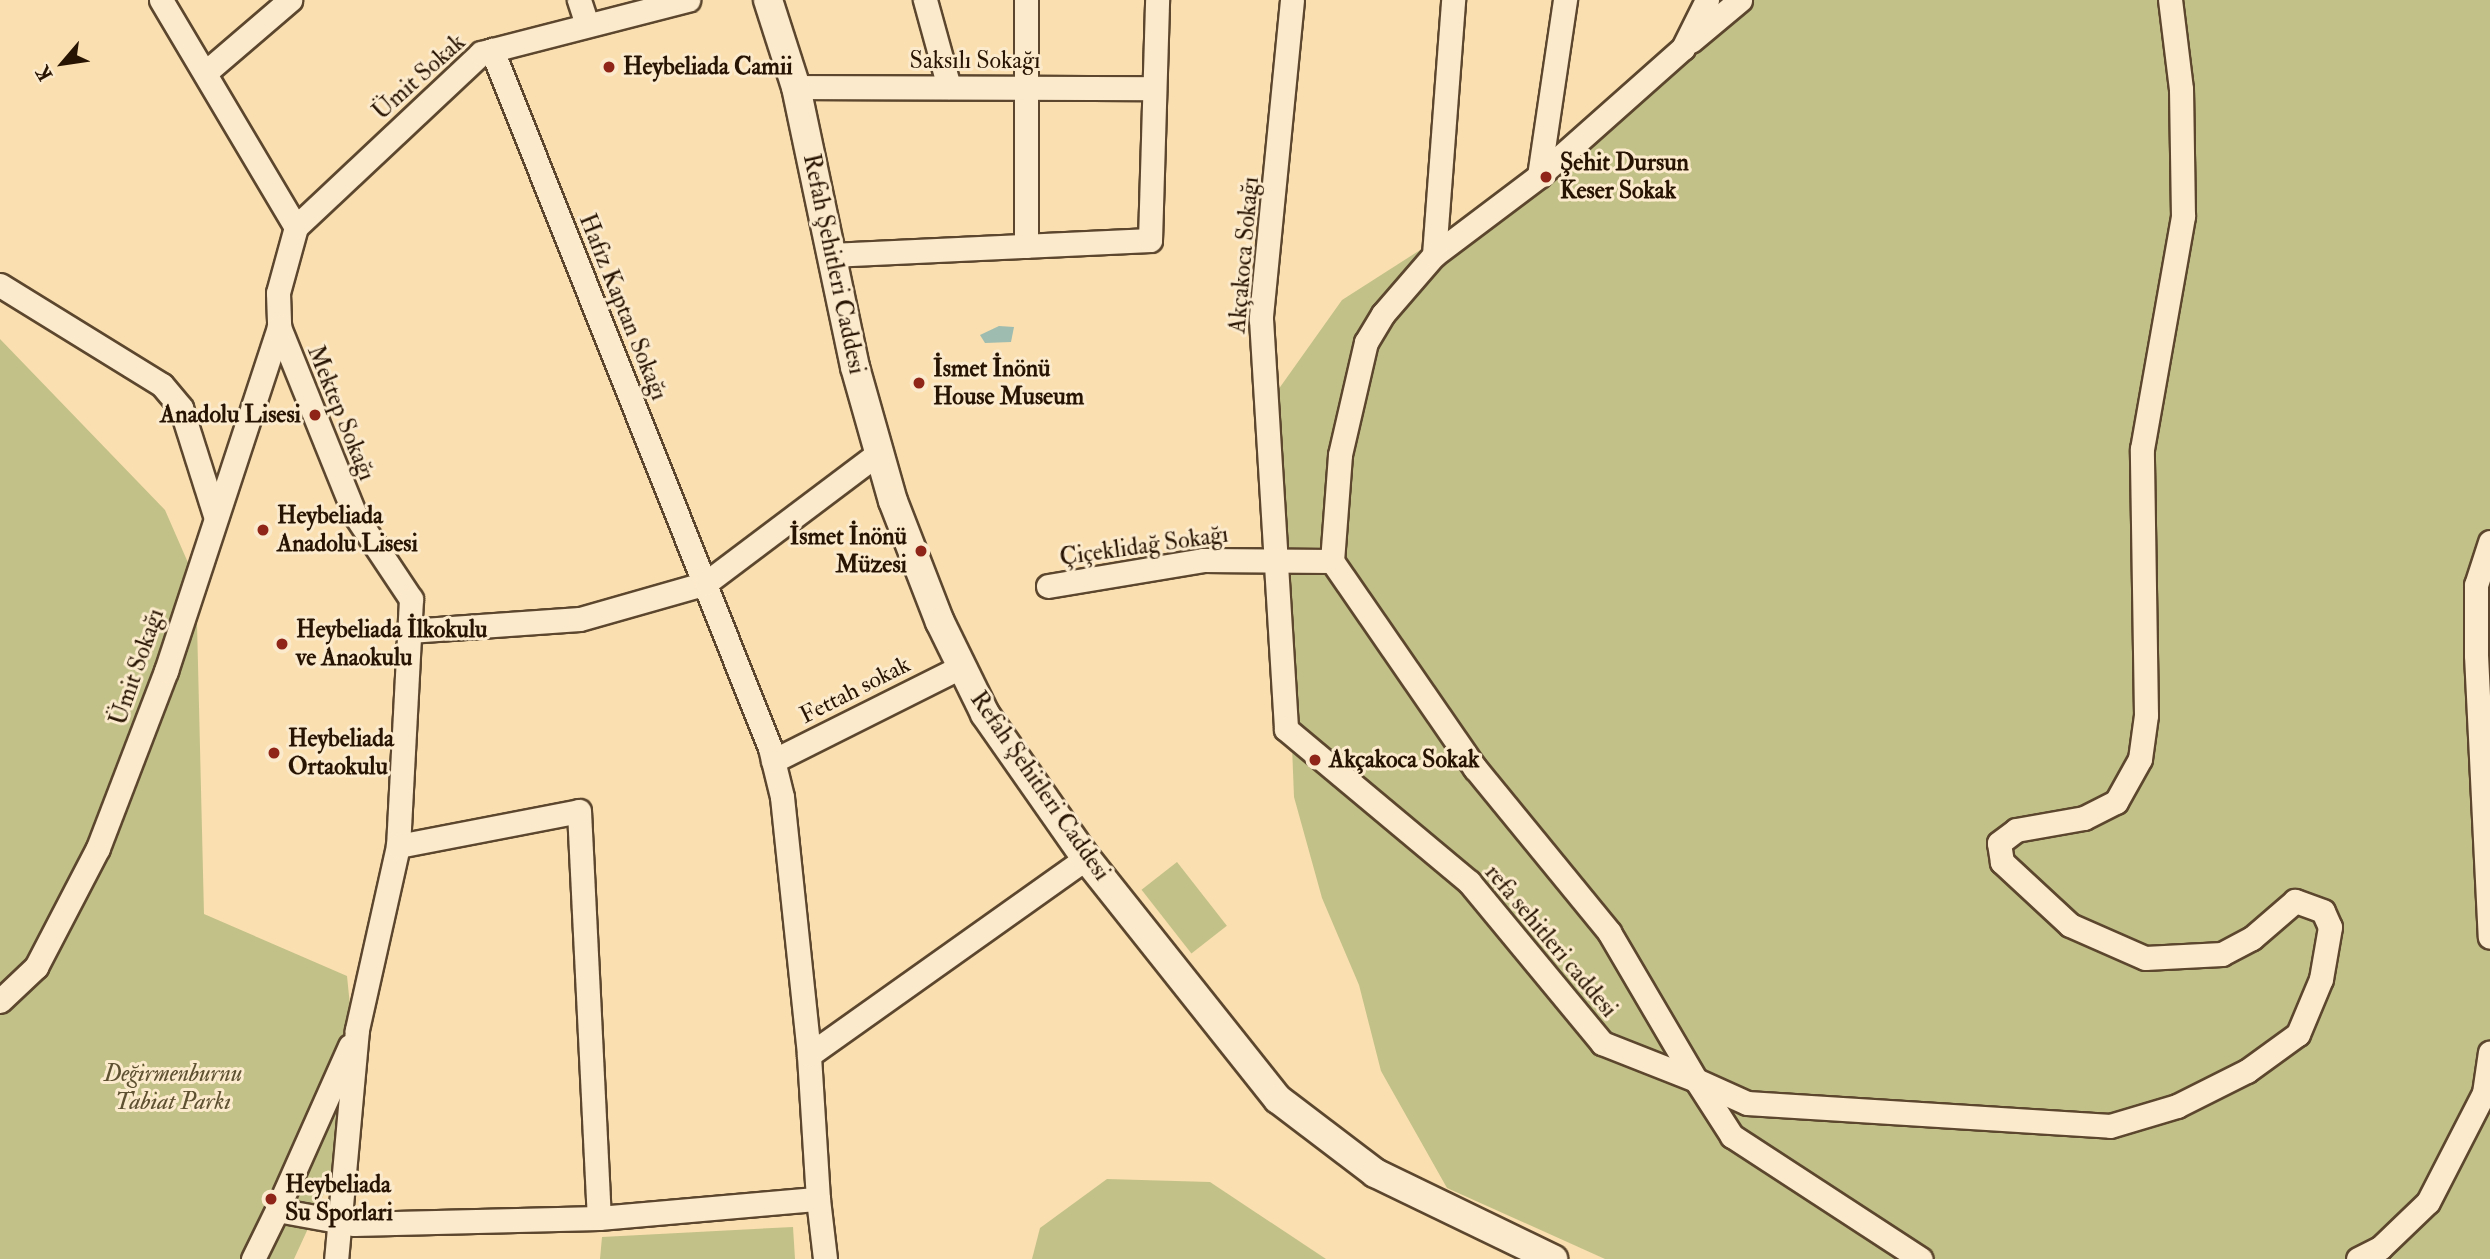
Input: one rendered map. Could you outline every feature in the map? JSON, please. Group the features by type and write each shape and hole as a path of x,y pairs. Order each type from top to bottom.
{"street":[{"path":"161,0 296,227"},
{"path":"206,72 290,0"},
{"path":"579,0 587,24"},
{"name":"Refah Şehitleri Caddesi","path":"768,0 796,87 831,255 880,452 902,525 961,667 985,714 1086,858 1278,1099 1375,1174 1553,1259"},
{"path":"925,0 949,87"},
{"path":"1026,0 1026,246"},
{"path":"831,255 1150,240 1157,0"},
{"name":"Akçakoca Sokağı","path":"1286,729 1273,557 1261,319 1292,0"},
{"path":"1434,255 1453,0"},
{"path":"1539,176 1566,0"},
{"path":"1683,48 1707,0"},
{"path":"1740,0 1539,176 1434,255 1366,342 1340,455 1332,561 1475,768 1609,932 1732,1136 1921,1259"},
{"name":"refa sehitleri caddesi","path":"1286,729 1469,882 1602,1044 1747,1103 2110,1126 2177,1106 2247,1071 2298,1034 2321,979 2330,927 2309,902 2295,901 2252,938 2222,954 2145,958 2070,925 2002,862 1999,843 2016,830 2084,818 2116,802 2140,759 2146,715 2142,449 2183,216 2182,89 2170,0"},
{"name":"Ümit Sokak","path":"296,227 481,52 675,2"},
{"name":"Hafız Kaptan Sokağı","path":"492,50 706,583 773,761 810,1055 818,1199 825,1259"},
{"name":"Saksılı Sokağı","path":"796,87 1154,88"},
{"name":"Mektep Sokağı","path":"296,227 278,293 279,327 338,479 411,599 398,846 357,1030"},
{"path":"0,285 162,385 181,408 215,515"},
{"name":"Ümit Sokağı","path":"0,1001 36,967 98,848 166,671 215,515 279,327"},
{"path":"409,631 580,619 706,583 880,452"},
{"path":"2490,542 2476,585 2476,655 2490,937"},
{"name":"Çiçeklidağ Sokağı","path":"1048,586 1203,559 1273,557 1332,561"},
{"name":"Fettah sokak","path":"773,761 961,667"},
{"path":"398,846 579,811 598,1218"},
{"path":"810,1055 1086,858"},
{"path":"253,1259 357,1030"},
{"path":"336,1259 343,1223 357,1030"},
{"path":"2358,1259 2381,1248 2428,1202 2484,1093 2490,1052"},
{"path":"277,1210 343,1223 598,1218 818,1199"}],"green space":[{"path":"1722,0 2490,0 2490,1259 1605,1259 1447,1188 1381,1071 1359,985 1322,898 1294,797 1278,390 1342,300 1478,213"},
{"name":"Değirmenburnu Tabiat Parkı","path":"0,339 165,510 196,581 204,914 347,976 361,1113 294,1259 0,1259"},
{"path":"1177,862 1227,926 1191,954 1142,890"},
{"path":"1107,1179 1210,1182 1326,1259 1032,1259 1040,1228"},
{"path":"793,1227 795,1259 600,1259 602,1237"}],"shaded area":[{"path":"999,326 1014,327 1011,342 985,343 980,335"}],"place":[{"name":"Heybeliada Camii","path":"609,67"},
{"name":"Şehit Dursun Keser Sokak","path":"1546,177"},
{"name":"İsmet İnönü House Museum","path":"919,383"},
{"name":"Anadolu Lisesi","path":"315,415"},
{"name":"Heybeliada Anadolu Lisesi","path":"263,530"},
{"name":"İsmet İnönü Müzesi","path":"921,551"},
{"name":"Heybeliada İlkokulu ve Anaokulu","path":"282,644"},
{"name":"Heybeliada Ortaokulu","path":"274,753"},
{"name":"Akçakoca Sokak","path":"1315,760"},
{"name":"Heybeliada Su Sporlari","path":"271,1199"}]}
